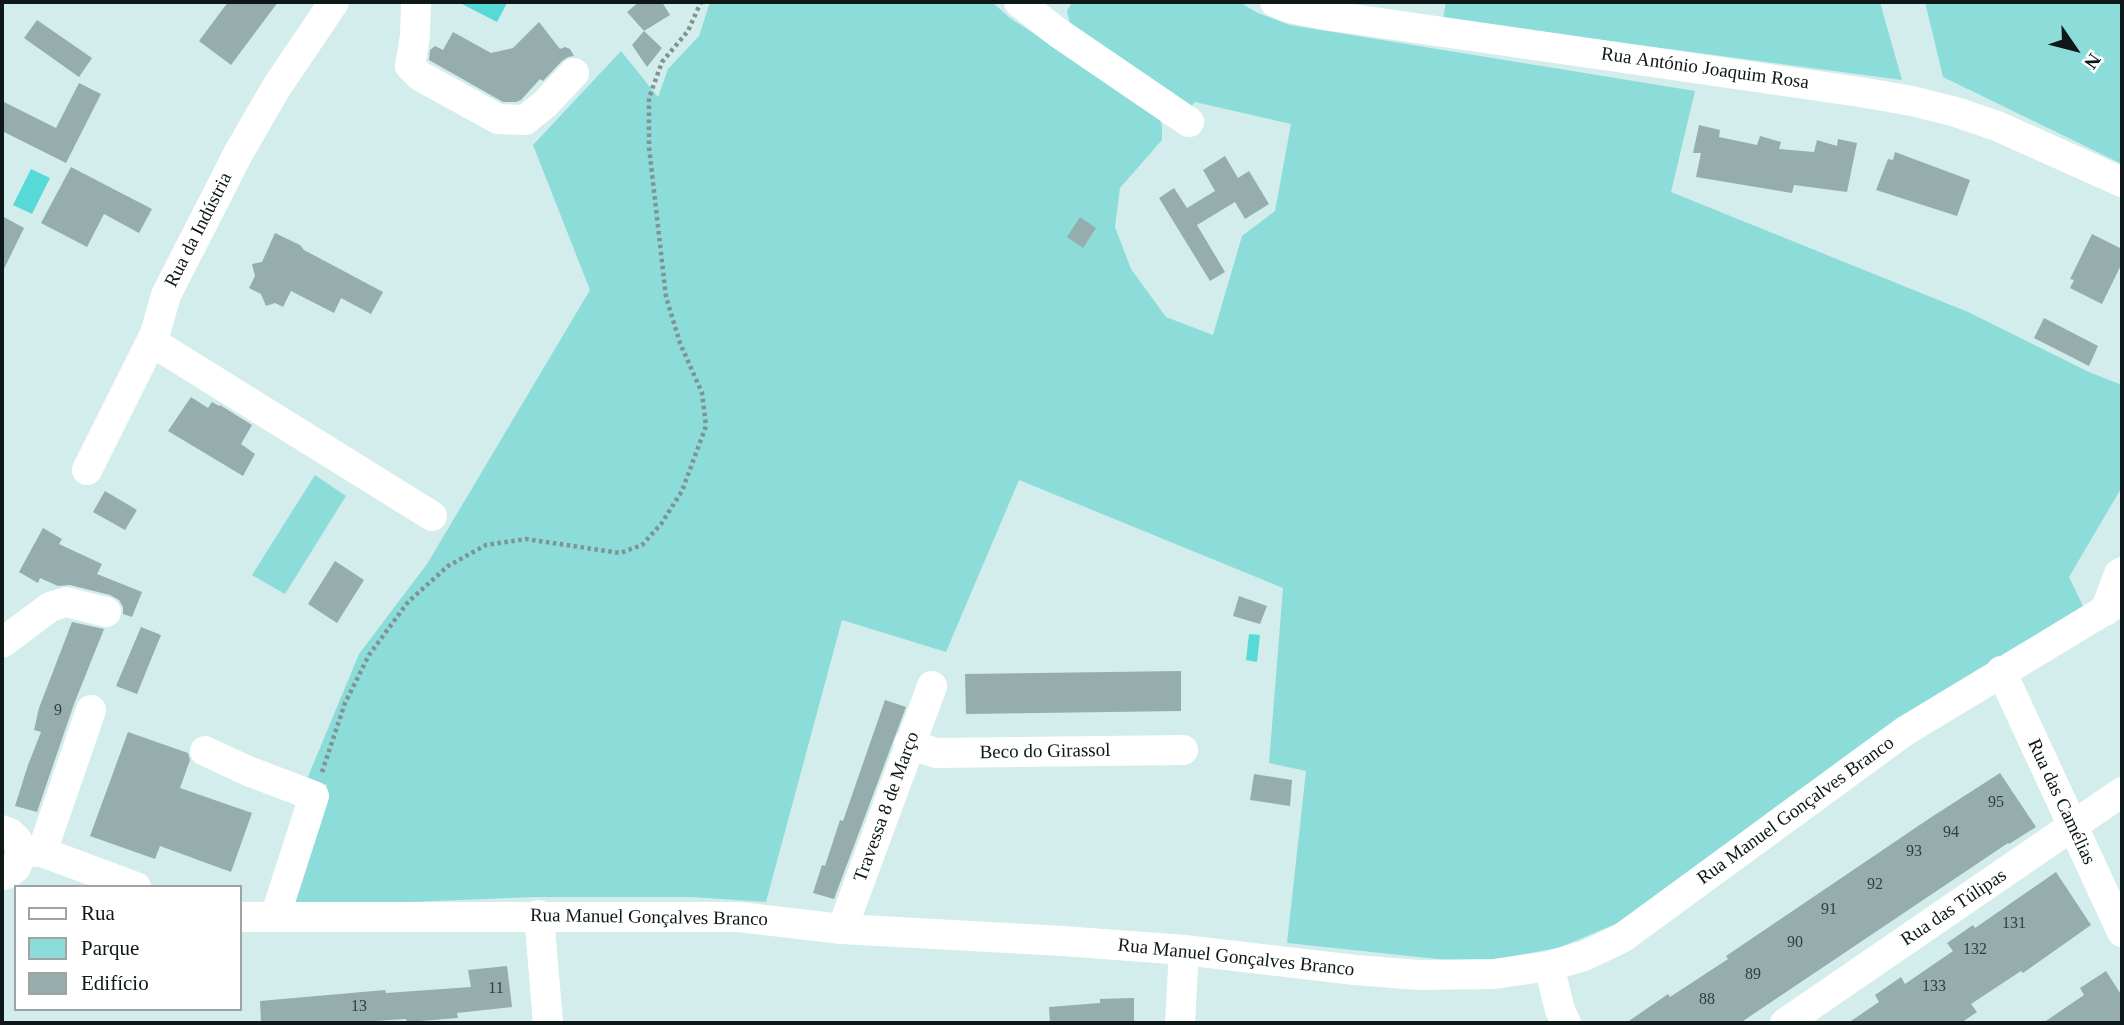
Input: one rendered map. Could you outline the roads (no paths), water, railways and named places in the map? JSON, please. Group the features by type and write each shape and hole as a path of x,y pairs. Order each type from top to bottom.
{"street":[{"name":"Rua da Indústria","path":"88,470 152,342 166,295 239,152 276,88 334,2"},
{"path":"415,2 415,36 410,65 420,76 498,119 525,120 545,104 574,73"},
{"name":"Rua António Joaquim Rosa","path":"1275,2 1325,15 1860,92 1912,102 1997,125 2122,182"},
{"path":"1030,5 1056,32 1189,122"},
{"path":"152,342 432,516"},
{"path":"2113,605 2119,574 2122,572"},
{"path":"2,643 50,607 66,602 106,612"},
{"name":"Rua Manuel Gonçalves Branco","path":"242,916 739,916 842,929 1184,950 1419,975 1494,974 1549,966 1584,956 1622,938 1905,731 2113,605"},
{"name":"Rua das Camélias","path":"2001,671 2122,932"},
{"name":"Travessa 8 de Março","path":"842,929 932,686"},
{"path":"2,875 16,867 22,844 91,710"},
{"name":"Beco do Girassol","path":"909,744 936,753 1183,750"},
{"path":"205,751 314,796 275,917"},
{"name":"Rua das Túlipas","path":"1785,1023 2122,792"},
{"path":"22,844 131,885"},
{"path":"539,915 548,1023"},
{"path":"1180,1023 1184,950"},
{"path":"1549,966 1566,1023"}]}
